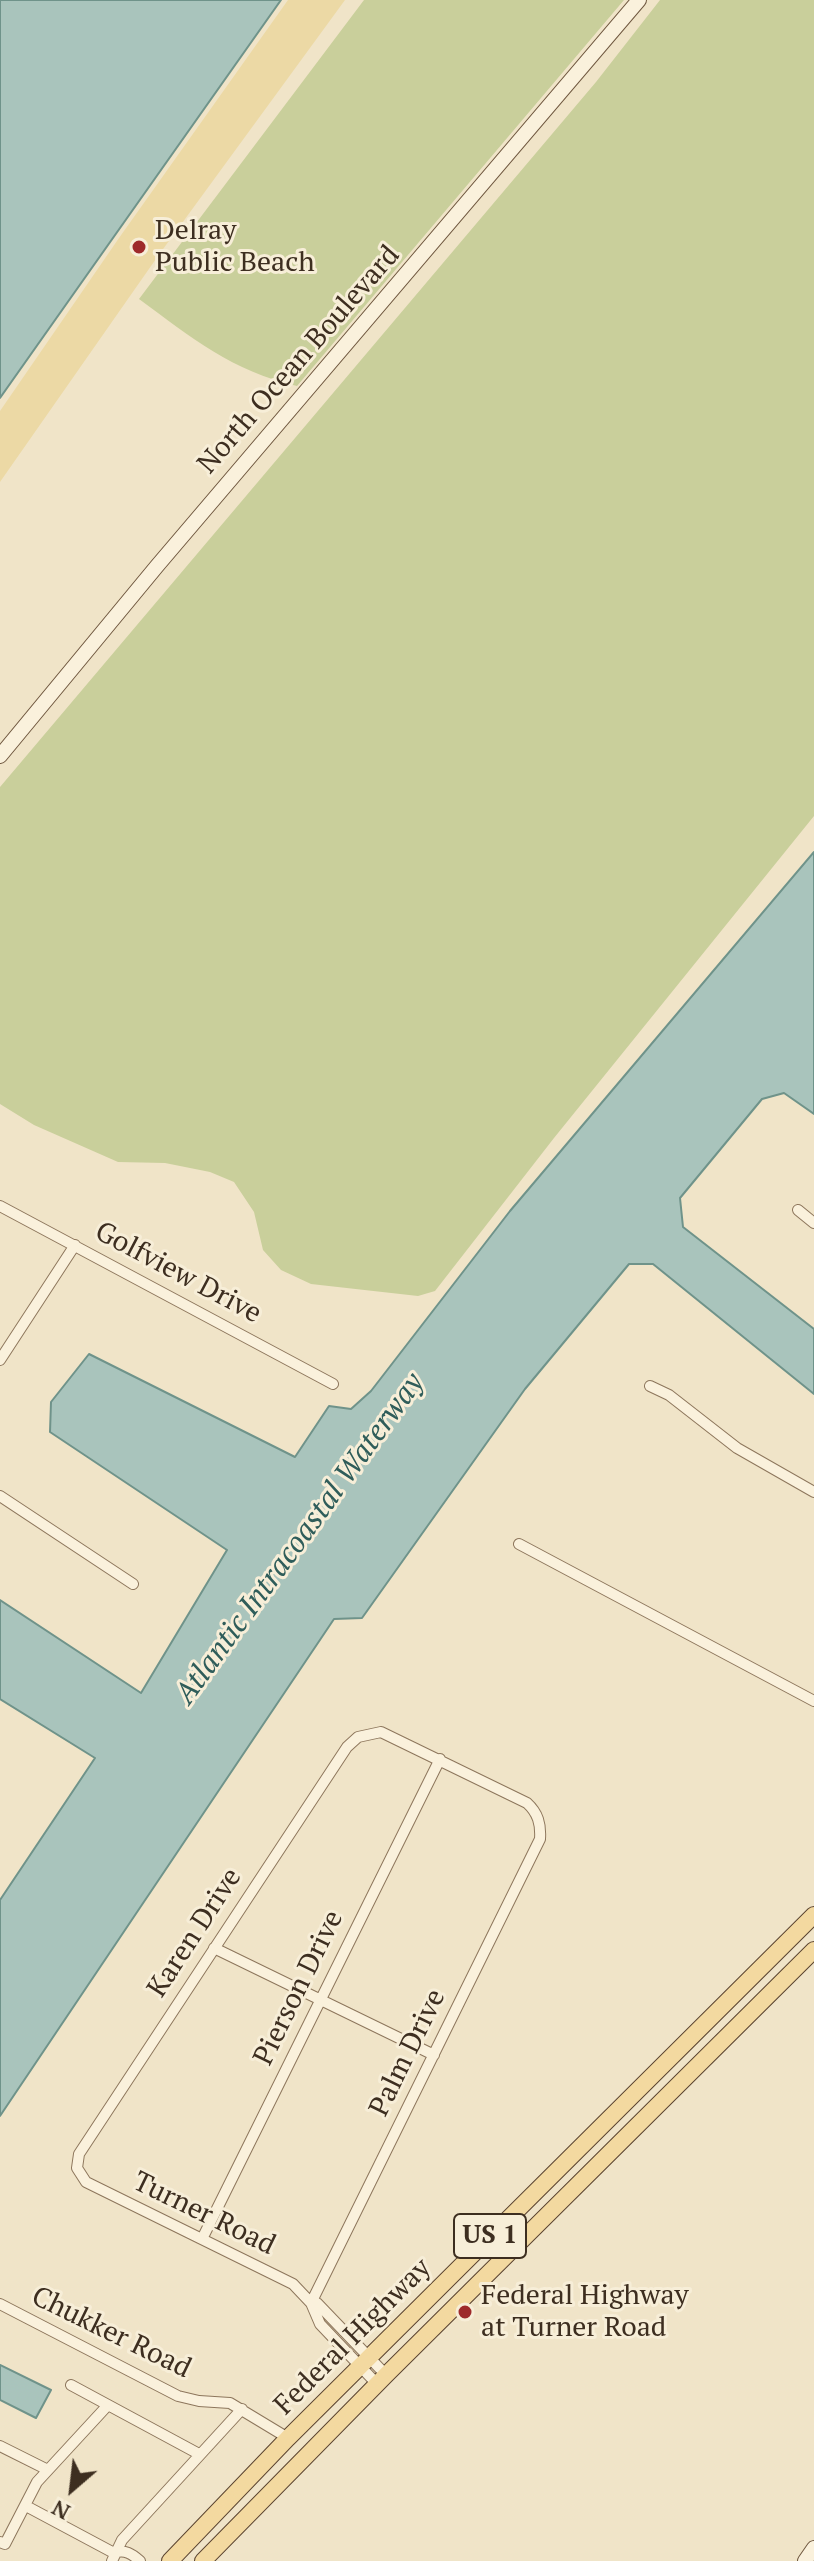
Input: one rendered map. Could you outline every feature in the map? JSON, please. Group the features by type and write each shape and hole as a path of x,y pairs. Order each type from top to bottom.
{"main road":[{"name":"North Ocean Boulevard","path":"0,756 174,546 639,0"},
{"name":"Federal Highway","path":"170,2561 288,2438 812,1917"},
{"path":"808,1955 799,1952 812,1917"},
{"path":"710,2053 724,2027 778,1972 779,1962 775,1952"},
{"name":"Federal Highway","path":"203,2561 381,2379 808,1955"},
{"path":"586,2176 584,2163 593,2146 680,2058 690,2037"},
{"path":"805,2561 814,2548"}],"street":[{"name":"Golfview Drive","path":"0,1206 333,1384"},
{"path":"798,1210 814,1223"},
{"path":"0,1360 75,1245"},
{"path":"650,1386 669,1395 737,1448 814,1492"},
{"path":"0,1496 133,1584"},
{"path":"519,1544 814,1701"},
{"name":"Karen Drive","path":"77,2168 79,2154 347,1747 365,1733 381,1732 440,1759"},
{"name":"Palm Drive","path":"311,2303 537,1846 540,1823 527,1803 440,1759"},
{"name":"Pierson Drive","path":"202,2239 440,1759"},
{"path":"214,1948 434,2055"},
{"name":"Turner Road","path":"77,2168 86,2182 293,2284 311,2303 317,2303 381,2379"},
{"name":"Chukker Road","path":"0,2304 178,2396 230,2403 288,2438"},
{"path":"71,2385 199,2454"},
{"path":"0,2542 5,2544 37,2482 108,2405"},
{"path":"113,2557 122,2540 242,2409"},
{"path":"0,2446 48,2470"},
{"path":"26,2506 113,2557"},
{"path":"113,2557 121,2551 132,2554 140,2561"}],"green space":[{"path":"364,0 624,0 297,386 252,372 232,362 195,340 139,299"},
{"path":"660,0 814,0 814,816 554,1138 435,1291 418,1296 311,1284 281,1270 263,1250 254,1212 234,1182 210,1172 165,1163 118,1162 34,1125 0,1104 0,787 596,82"}],"sand":[{"name":"Delray Public Beach","path":"288,0 345,0 158,256 0,482 0,411"}],"water":[{"path":"0,0 281,0 0,398"},
{"name":"Atlantic Intracoastal Waterway","path":"814,852 814,1114 784,1093 762,1099 680,1198 683,1227 814,1329 814,1394 653,1264 629,1264 525,1389 362,1618 334,1619 0,2116 0,1900 95,1758 0,1699 0,1600 141,1693 227,1550 50,1432 51,1402 89,1354 295,1457 329,1406 351,1409 371,1391 510,1211"},
{"path":"0,2365 51,2390 36,2418 0,2400"}],"place":[{"name":"Delray Public Beach","path":"139,247"},
{"name":"Federal Highway at Turner Road","path":"465,2312"}]}
